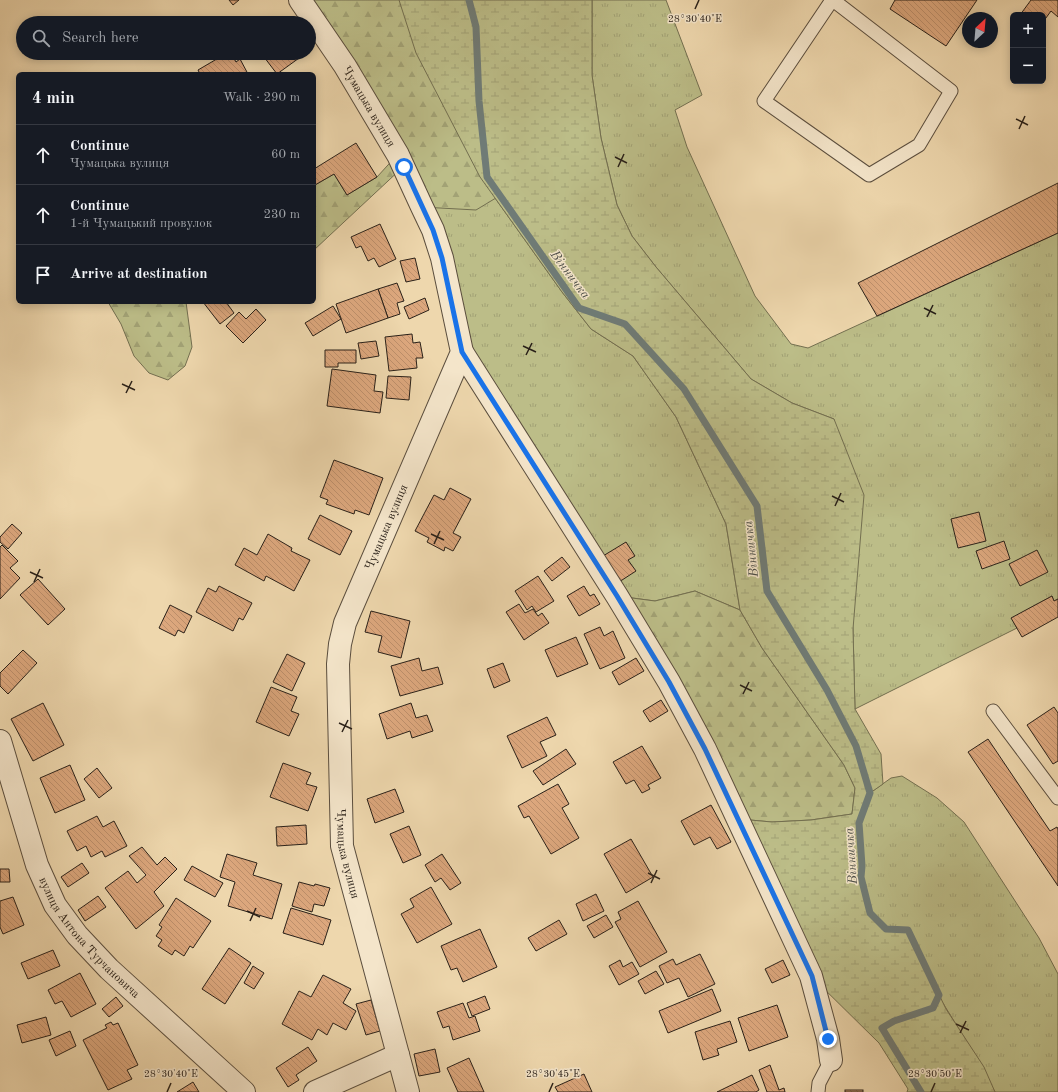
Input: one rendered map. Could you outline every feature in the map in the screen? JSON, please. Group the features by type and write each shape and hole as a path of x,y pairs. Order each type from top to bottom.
{"street":[{"name":"Чумацька вулиця","path":"300,0 311,16"},
{"name":"Чумацька вулиця","path":"316,23 345,66 398,154 433,230 442,258 462,352 345,623 340,644 338,664 342,846 408,1092"},
{"path":"462,352 617,596 669,682 705,749 812,976 828,1039 831,1060"},
{"name":"вулиця Антона Турчановича","path":"0,741 37,865 55,904 77,935 109,970 244,1092"},
{"path":"315,1092 398,1055"}],"lane":[{"path":"833,0 951,91 920,145 869,175 764,101 833,0"},
{"path":"993,710 1058,798"},
{"path":"818,1092 818,1083 831,1060"}],"green space":[{"path":"300,0 503,0 539,172 476,210 422,207 403,167 316,248 316,184 334,174 347,195 377,177 398,154 316,25 316,16 310,16"},
{"path":"399,0 592,0 592,75 601,138 617,205 632,236 656,267 751,379 792,403 834,419 864,495 853,629 855,709 881,754 883,784 870,793 859,823 861,877 870,913 886,929 908,930 946,1009 984,1067 995,1092 907,1092 908,1089 879,1043 811,976 739,819 772,822 811,820 852,814 855,788 844,765 762,648 740,610 726,524 676,417 633,356 591,329 562,292 480,177 416,53"},
{"path":"592,0 666,0 702,95 675,110 687,147 755,296 791,344 808,348 1058,233 1058,599 1054,601 1052,596 1012,618 1017,628 855,709 853,629 834,419 792,403 751,379 656,267 632,236 617,205 601,138 592,75"},
{"path":"480,177 562,292 591,329 633,356 676,417 726,524 740,610 695,591 655,601 617,596 462,352 422,207"},
{"path":"109,304 186,304 192,347 185,366 168,380 149,373 134,356 121,324"},
{"path":"695,591 740,610 762,648 844,765 855,788 852,814 811,820 772,822 739,819 617,596 655,601"},
{"path":"902,776 937,798 964,822 1039,938 1058,974 1058,1092 995,1092 972,1050 941,1000 886,929 870,913 861,877 862,866 859,823 870,793 891,778"}],"building":[{"path":"229,0 239,0 233,5"},
{"path":"895,0 977,0 969,12 962,12 962,22 946,46 890,9"},
{"path":"1031,0 1058,0 1058,17 1051,11 1046,18 1046,12 1022,12"},
{"path":"215,60 235,60 236,62 241,60 247,72 199,72 198,70"},
{"path":"266,60 296,60 280,72 275,72"},
{"path":"356,143 377,177 347,195 334,174 316,184 316,168"},
{"path":"1058,183 1058,233 877,316 858,283"},
{"path":"380,224 396,259 379,267 374,258 368,261 361,246 356,248 351,237"},
{"path":"415,258 420,279 406,282 400,261"},
{"path":"397,283 404,301 397,303 400,314 388,318 378,289"},
{"path":"378,289 388,318 346,333 336,304"},
{"path":"425,298 429,310 409,319 404,307"},
{"path":"205,304 227,304 234,313 220,324"},
{"path":"333,306 341,319 313,336 305,323"},
{"path":"256,309 266,320 243,343 226,326 239,312 246,319"},
{"path":"412,334 413,343 420,342 423,358 416,358 417,368 389,371 385,337"},
{"path":"376,341 379,356 361,359 358,343"},
{"path":"325,350 356,350 356,363 338,363 338,367 325,367"},
{"path":"332,369 376,375 374,391 383,392 380,413 327,406"},
{"path":"388,376 411,377 409,400 386,398"},
{"path":"334,460 383,478 369,515 355,510 354,514 326,504 328,500 320,497"},
{"path":"450,488 471,499 453,533 461,537 453,551 445,547 444,551 427,542 429,538 415,531 434,495 444,500"},
{"path":"979,512 986,541 958,548 951,519"},
{"path":"320,515 352,531 340,555 308,539"},
{"path":"12,524 22,533 8,549 0,542 0,537"},
{"path":"268,534 292,548 291,551 310,560 294,591 266,576 264,581 235,565 244,548 257,555"},
{"path":"1004,541 1010,559 982,569 976,551"},
{"path":"626,542 635,556 628,560 636,571 619,582 603,556"},
{"path":"2,545 18,561 10,568 20,578 0,599 0,547"},
{"path":"1037,550 1048,572 1020,586 1009,564"},
{"path":"562,557 570,567 552,581 544,571"},
{"path":"538,576 554,601 536,612 532,606 527,610 515,591"},
{"path":"38,579 65,609 48,625 20,595"},
{"path":"219,586 252,603 243,620 239,618 233,631 196,612 208,588 216,592"},
{"path":"584,586 590,596 594,594 600,604 579,616 567,596"},
{"path":"1052,596 1054,601 1058,599 1058,617 1022,637 1011,618"},
{"path":"519,604 525,613 533,609 538,616 542,613 549,623 524,640 506,612"},
{"path":"170,605 192,616 184,633 178,630 175,636 159,628"},
{"path":"371,611 410,621 401,658 378,652 382,636 365,632"},
{"path":"600,627 604,636 613,631 625,658 600,669 584,634"},
{"path":"576,637 588,664 557,677 545,650"},
{"path":"23,650 37,663 8,694 0,686 0,673"},
{"path":"287,654 305,663 292,691 273,682"},
{"path":"419,658 422,671 438,667 443,684 400,696 391,666"},
{"path":"636,658 644,671 619,685 612,672"},
{"path":"503,663 510,681 494,688 487,669"},
{"path":"271,687 297,697 291,711 299,714 289,736 256,722"},
{"path":"661,700 668,711 650,722 643,711"},
{"path":"43,703 64,745 33,761 11,719"},
{"path":"411,703 416,718 427,715 433,731 412,738 410,731 387,739 379,714"},
{"path":"1054,707 1058,713 1058,761 1053,764 1027,725"},
{"path":"547,717 556,735 540,742 547,756 522,768 507,736"},
{"path":"988,739 1050,831 1057,827 1058,829 1058,886 968,752"},
{"path":"642,746 661,778 648,785 650,789 642,793 634,780 626,784 613,762"},
{"path":"566,749 576,764 543,785 533,771"},
{"path":"283,763 311,773 306,784 317,787 308,811 270,797"},
{"path":"70,765 85,800 55,813 40,778"},
{"path":"97,768 112,788 99,798 84,779"},
{"path":"558,784 569,804 562,808 579,838 551,854 529,816 524,818 518,806"},
{"path":"395,789 404,812 375,823 367,799"},
{"path":"711,805 731,842 717,849 710,837 694,845 681,821"},
{"path":"97,816 103,827 114,821 127,846 105,857 102,851 91,857 86,846 77,851 67,831"},
{"path":"306,825 307,844 277,846 276,827"},
{"path":"409,826 421,855 403,863 390,834"},
{"path":"631,839 653,877 626,893 604,854"},
{"path":"142,847 157,865 165,857 177,869 154,892 164,906 136,929 105,888 128,871 137,883 146,875 129,856"},
{"path":"227,854 257,863 253,875 282,884 272,919 228,906 235,882 220,877"},
{"path":"442,854 461,883 450,890 441,878 435,882 425,865"},
{"path":"82,863 89,873 68,887 61,877"},
{"path":"192,866 223,883 215,897 184,880"},
{"path":"0,869 9,869 10,882 0,882"},
{"path":"299,882 330,888 324,906 314,904 312,912 292,906"},
{"path":"431,887 452,924 417,943 401,914 414,907 410,899"},
{"path":"596,894 604,911 583,921 576,904"},
{"path":"98,896 106,907 85,921 78,910"},
{"path":"13,897 24,925 3,934 0,927 0,901"},
{"path":"176,898 211,921 193,948 190,946 184,956 175,950 172,955 158,946 162,940 156,936 162,927 159,925"},
{"path":"638,901 667,952 640,967 615,922 621,919 618,912"},
{"path":"291,908 331,920 323,945 283,933"},
{"path":"606,915 613,927 594,938 587,926"},
{"path":"559,920 567,934 536,951 528,938"},
{"path":"480,929 497,967 463,982 457,968 451,970 441,946"},
{"path":"229,948 251,963 225,1004 202,989"},
{"path":"53,950 60,966 28,979 21,963"},
{"path":"700,954 715,984 688,997 679,978 667,983 659,966 673,959 676,965"},
{"path":"620,960 623,967 632,962 639,974 619,985 609,966"},
{"path":"783,960 790,975 772,983 765,969"},
{"path":"253,966 264,973 254,989 244,983"},
{"path":"656,971 664,984 645,994 638,981"},
{"path":"80,973 96,1004 71,1017 62,1001 55,1004 48,990"},
{"path":"323,975 351,989 343,1003 356,1011 346,1030 333,1023 327,1035 318,1029 312,1040 282,1024 299,991 311,997"},
{"path":"712,989 721,1011 668,1033 659,1011"},
{"path":"485,996 490,1009 472,1016 467,1003"},
{"path":"116,997 123,1006 109,1017 102,1009"},
{"path":"371,1000 380,1031 366,1035 356,1004"},
{"path":"463,1003 469,1018 475,1016 480,1031 453,1040 449,1026 443,1028 437,1012"},
{"path":"777,1005 788,1037 749,1051 738,1018"},
{"path":"46,1017 51,1035 22,1043 17,1025"},
{"path":"730,1021 737,1042 717,1049 719,1055 703,1060 695,1032"},
{"path":"111,1022 113,1025 118,1023 138,1065 127,1070 132,1079 108,1090 83,1040 107,1028 105,1025"},
{"path":"70,1031 76,1046 56,1056 49,1040"},
{"path":"308,1047 317,1061 296,1075 299,1080 288,1087 276,1068"},
{"path":"435,1049 440,1072 419,1076 414,1054"},
{"path":"469,1058 484,1092 458,1092 447,1068"},
{"path":"770,1065 779,1090 784,1088 785,1092 767,1092 759,1070"},
{"path":"584,1074 592,1092 558,1092 555,1087"},
{"path":"752,1075 759,1090 756,1092 717,1092"},
{"path":"193,1082 199,1092 177,1092"},
{"path":"845,1090 863,1090 863,1092 845,1092"}],"waterway":[{"name":"Вінничка","path":"469,0 476,27 479,101 487,177 579,308 625,324 684,389 757,506 767,591 827,690 856,746 870,793 859,823 862,866 861,877 870,913 886,929 908,930 939,995 933,1008 894,1021 882,1028 921,1092"}],"route":[{"path":"404,167 433,230 442,258 462,352 617,596 669,682 705,749 812,976 828,1039"}]}
